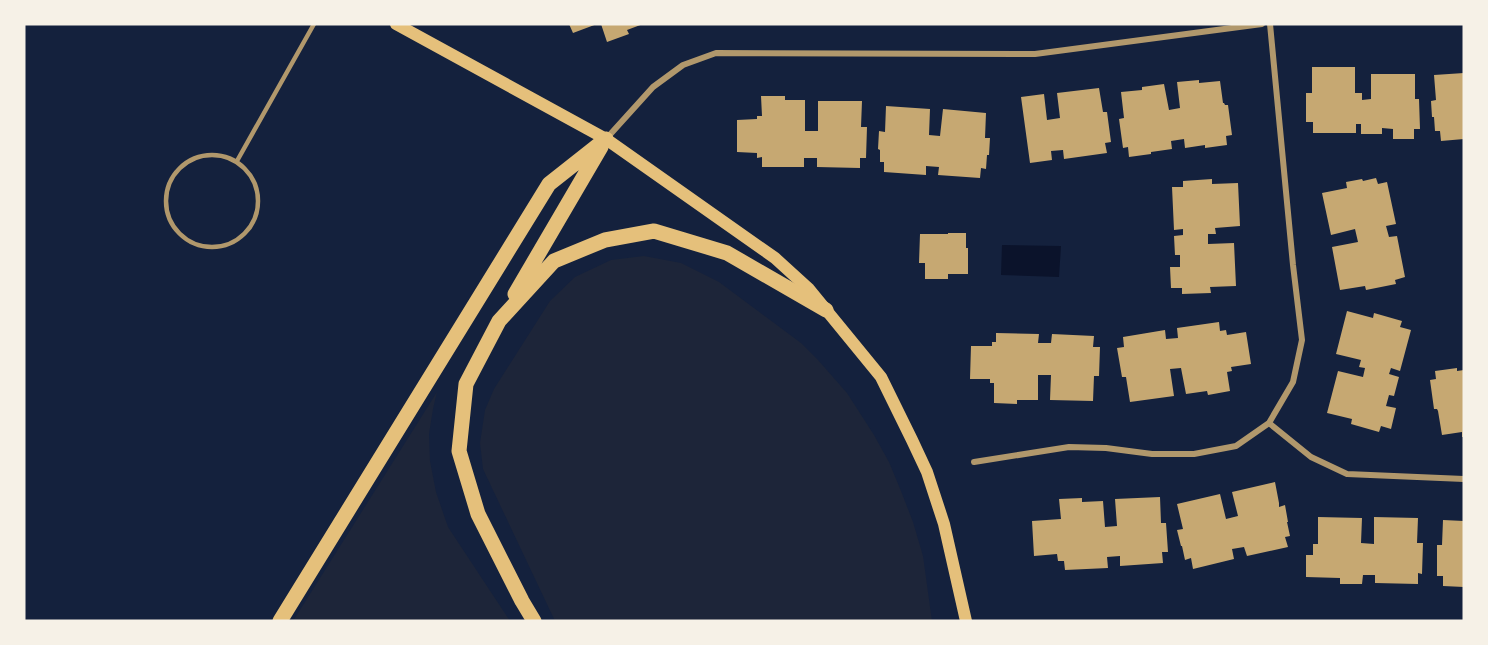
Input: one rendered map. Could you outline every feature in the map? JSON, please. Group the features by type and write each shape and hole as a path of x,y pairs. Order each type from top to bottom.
{"main road":[{"path":"396,24 606,139 775,258 809,289 881,377 927,472 944,524 966,621"},
{"path":"534,621 478,514 459,451 466,384 606,139"},
{"path":"280,621 549,184 606,139"},
{"path":"500,321 554,261 605,240 654,231 727,253 826,310"}],"street":[{"path":"606,139 653,87 683,65 717,53 1035,54 1262,24"},
{"path":"974,462 1069,447 1106,448 1152,454 1194,454 1236,446 1269,423 1293,382 1302,340 1270,24"},
{"path":"1269,423 1311,457 1347,474 1464,479"}],"lane":[{"path":"237,161 314,24"},
{"path":"210,154 225,156 237,161 250,174 257,188 258,204 255,220 246,233 218,247 202,246 187,240 176,230 169,217 166,203 167,188 173,175 184,164 196,157 210,154"}],"shaded area":[{"path":"1002,245 1061,246 1059,277 1001,275"},
{"path":"644,256 681,263 719,282 801,343 847,393 889,462 913,522 923,556 932,621 555,621 483,469 480,443 485,410 494,389 550,301 575,277 611,260"},
{"path":"437,392 429,434 430,461 436,492 448,527 510,621 293,621"}],"building":[{"path":"569,24 597,24 573,33"},
{"path":"601,24 643,24 627,30 629,34 607,42"},
{"path":"1312,67 1355,67 1355,93 1362,93 1362,100 1371,99 1371,74 1415,74 1415,99 1419,99 1420,129 1414,129 1414,139 1393,139 1393,129 1382,128 1382,134 1361,134 1361,124 1356,124 1356,133 1313,133 1313,122 1306,122 1306,93 1312,93"},
{"path":"1464,73 1464,139 1441,141 1440,131 1435,131 1434,117 1432,117 1431,101 1436,100 1434,75"},
{"path":"1199,80 1199,83 1220,81 1223,103 1228,105 1232,135 1226,136 1227,145 1185,148 1184,139 1171,141 1172,149 1129,157 1128,147 1123,148 1119,119 1124,118 1121,92 1142,90 1142,87 1164,84 1169,110 1180,108 1177,82"},
{"path":"1099,88 1103,112 1107,112 1111,142 1105,143 1107,153 1064,159 1063,150 1051,151 1052,160 1030,163 1021,97 1044,94 1047,120 1060,118 1057,93"},
{"path":"761,96 785,96 785,100 805,100 805,131 818,131 818,101 862,101 861,127 867,127 866,158 860,158 860,168 817,167 817,158 804,158 804,167 762,167 762,157 757,158 757,153 737,152 737,120 757,119 757,116 762,116"},
{"path":"886,106 930,109 929,135 940,136 943,109 986,113 985,138 990,138 989,155 987,155 986,169 981,168 980,178 938,175 939,167 926,166 926,175 884,172 884,162 880,162 880,150 878,149 879,131 885,132"},
{"path":"1376,178 1378,184 1387,182 1396,224 1386,226 1389,237 1397,236 1405,277 1395,280 1396,284 1366,290 1365,286 1340,290 1332,247 1358,242 1355,229 1331,235 1322,193 1347,188 1346,182"},
{"path":"1212,179 1212,184 1238,183 1240,226 1215,228 1216,234 1208,234 1208,244 1234,243 1236,286 1210,287 1211,293 1182,294 1182,288 1171,288 1170,267 1180,267 1180,255 1175,255 1174,236 1183,235 1183,229 1174,230 1172,187 1183,187 1183,181"},
{"path":"966,233 968,274 948,274 948,279 925,279 925,263 919,263 920,234"},
{"path":"1347,311 1373,318 1374,313 1402,321 1400,327 1411,330 1400,371 1391,368 1389,374 1399,377 1394,396 1389,395 1386,406 1396,408 1391,429 1381,426 1379,432 1351,424 1352,419 1327,413 1338,371 1363,377 1365,368 1359,367 1361,360 1336,354"},
{"path":"1219,322 1220,331 1226,330 1227,335 1246,332 1251,364 1231,367 1232,371 1227,372 1230,391 1208,395 1207,391 1186,394 1181,368 1170,369 1174,396 1130,402 1126,377 1122,377 1117,348 1124,347 1123,337 1165,330 1166,339 1178,338 1177,328"},
{"path":"996,333 1039,334 1038,343 1051,343 1052,334 1094,336 1093,347 1100,347 1099,376 1094,376 1093,401 1050,400 1051,375 1038,375 1038,400 1017,400 1017,404 994,403 994,383 990,383 990,379 970,379 971,346 992,346 992,342 996,342"},
{"path":"1457,368 1457,371 1464,370 1464,437 1462,437 1462,432 1442,435 1438,411 1434,409 1430,380 1436,379 1435,371"},
{"path":"1275,482 1279,507 1285,505 1290,536 1285,537 1288,547 1247,556 1244,547 1232,549 1234,559 1193,569 1191,558 1185,560 1177,530 1183,529 1177,504 1220,494 1226,519 1238,516 1232,492"},
{"path":"1160,497 1161,523 1166,523 1168,552 1162,552 1163,563 1120,566 1120,556 1107,557 1108,568 1065,570 1064,561 1058,561 1057,554 1034,556 1032,521 1061,519 1059,499 1082,498 1082,502 1103,501 1105,527 1117,526 1115,499"},
{"path":"1318,517 1362,518 1361,543 1374,544 1374,517 1418,518 1417,543 1423,543 1422,574 1418,573 1418,584 1375,583 1375,575 1363,575 1362,584 1340,584 1340,578 1306,577 1306,555 1313,555 1313,544 1318,544"},
{"path":"1443,520 1464,521 1464,587 1443,586 1443,576 1437,576 1437,545 1442,545"}]}
